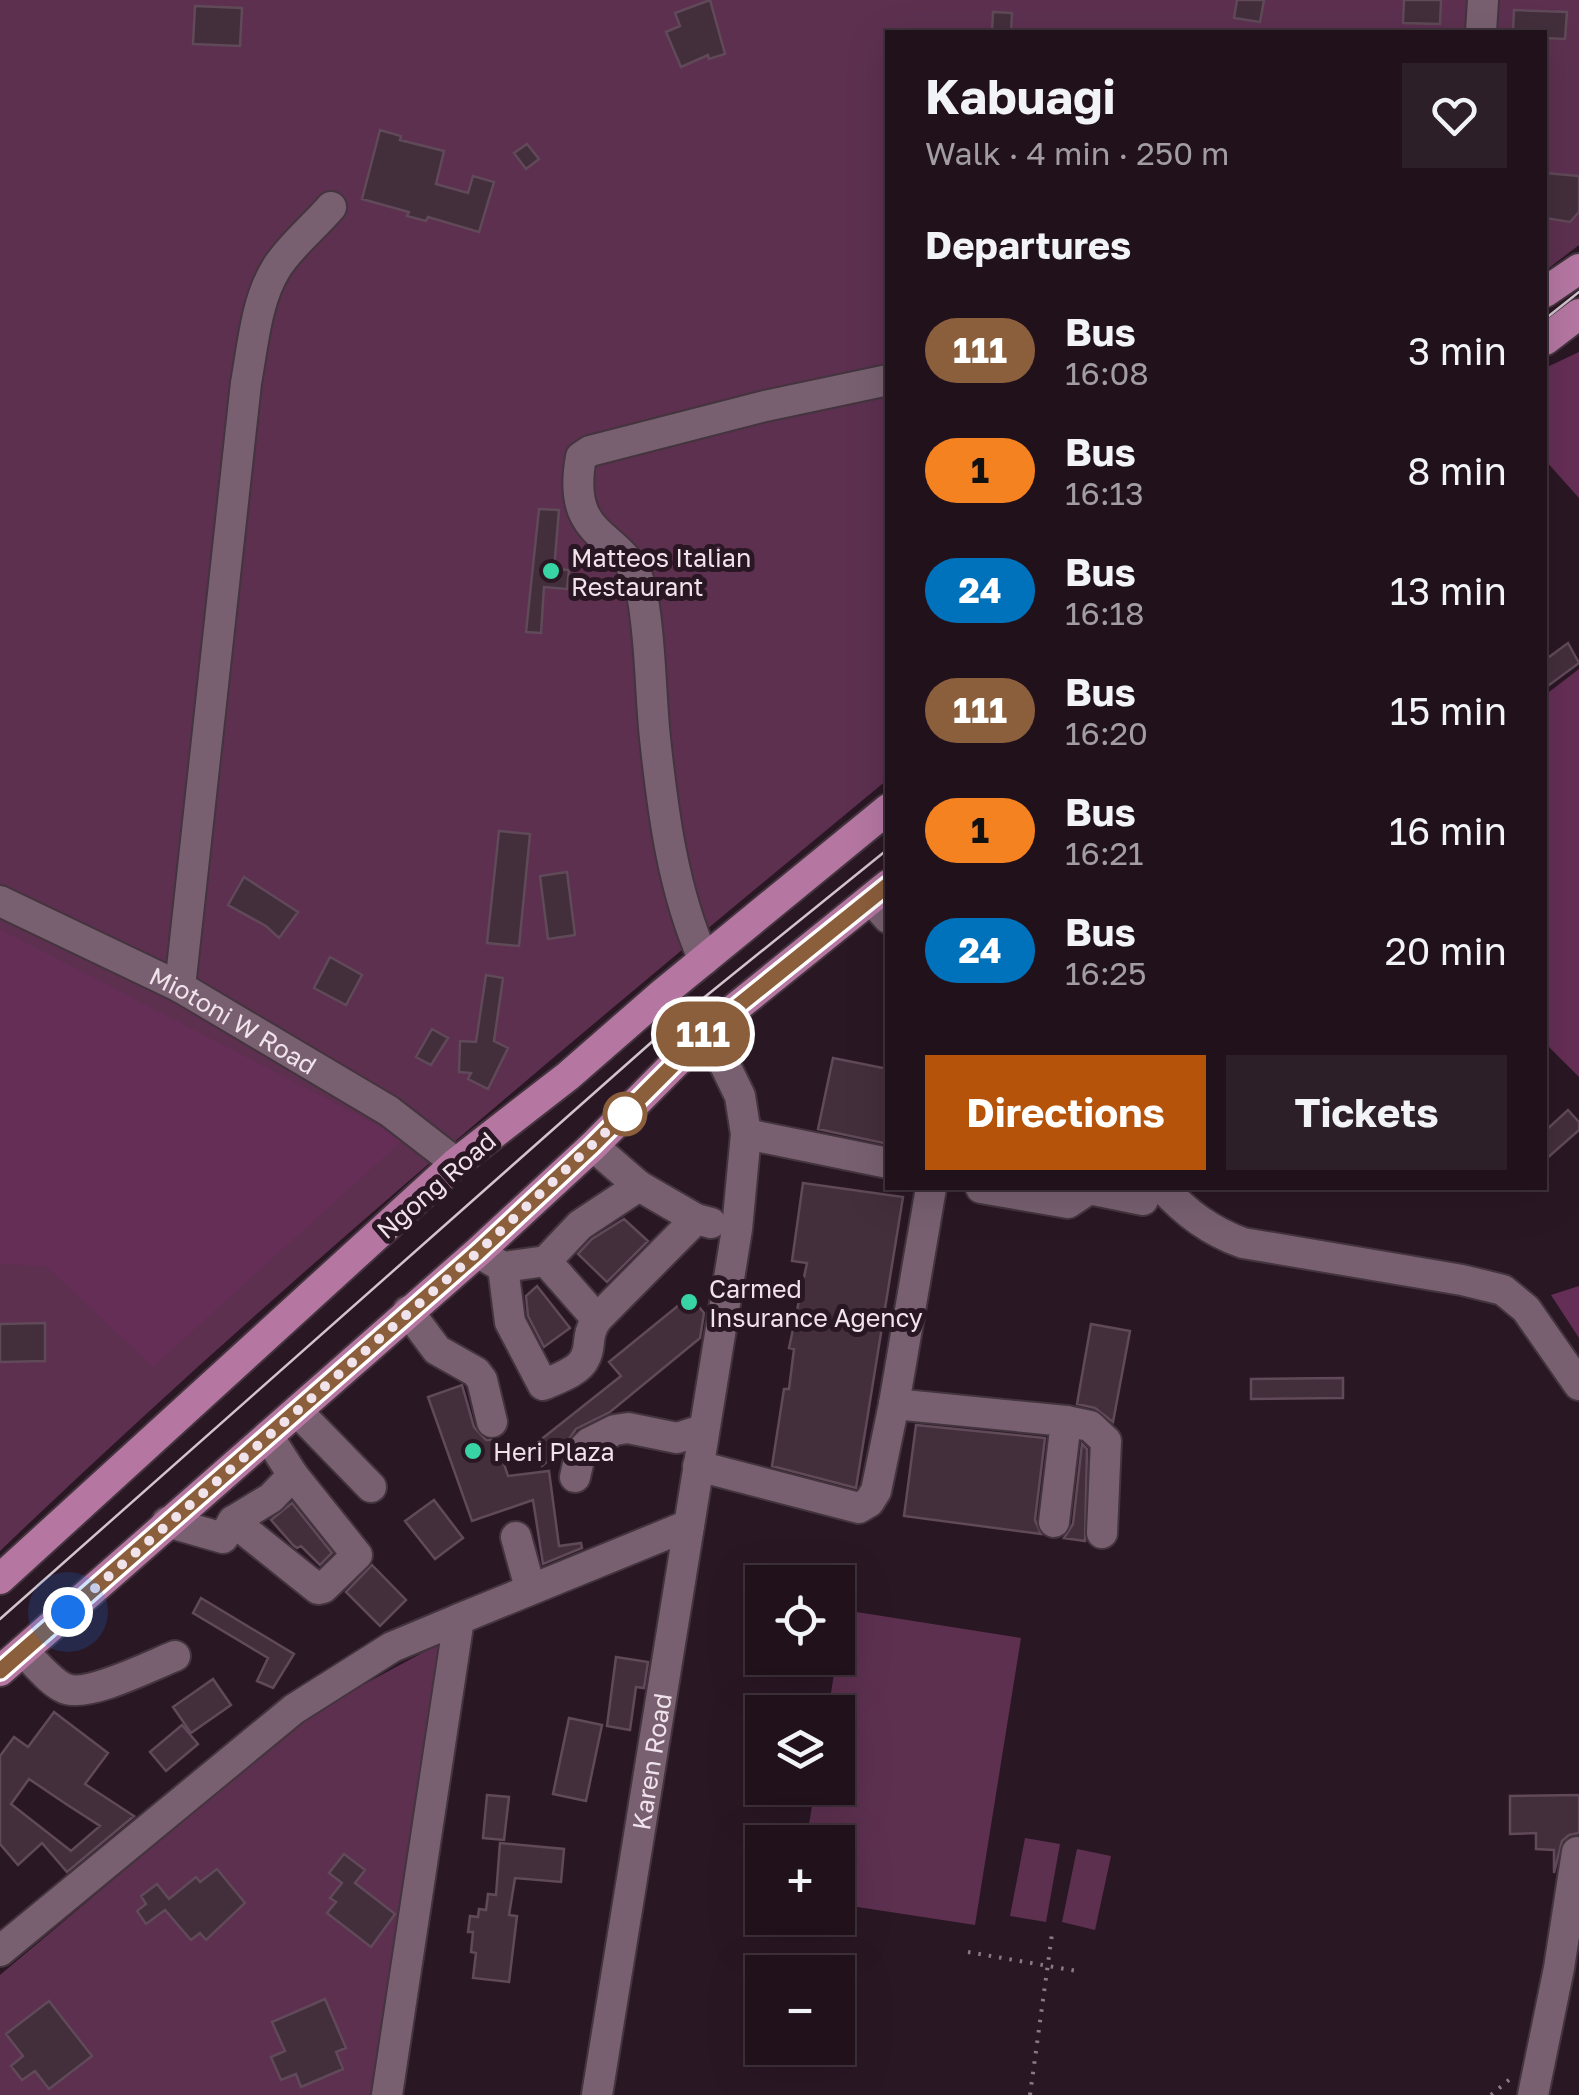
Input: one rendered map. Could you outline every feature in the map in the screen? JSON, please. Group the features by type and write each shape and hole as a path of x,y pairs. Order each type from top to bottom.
{"main road":[{"path":"1547,289 1579,269"},
{"path":"1547,338 1579,314"},
{"name":"Ngong Road","path":"0,1579 456,1163 568,1076 885,811"},
{"path":"12,1661 408,1310 491,1260 592,1146 708,1030 882,900"}],"street":[{"path":"1481,30 1484,0"},
{"path":"180,987 246,383 256,324 266,288 278,266 332,207"},
{"path":"704,960 687,922 667,829 638,574 580,510 581,458 590,451 730,415 885,381"},
{"name":"Miotoni W Road","path":"0,901 180,987 389,1110 456,1163"},
{"name":"Karen Road","path":"597,2095 737,1229 746,1134 740,1096 708,1030"},
{"path":"746,1134 885,1162"},
{"path":"592,1146 639,1186 696,1220 737,1229"},
{"path":"546,1261 580,1225 639,1186"},
{"path":"698,1466 859,1508 869,1502 876,1491 894,1404 931,1190"},
{"path":"993,1190 1068,1203 1088,1190"},
{"path":"1102,1190 1153,1194 1216,1232 1243,1242 1502,1290 1526,1309 1579,1385"},
{"path":"597,1319 546,1261 491,1260 510,1322 543,1385 580,1365 597,1319 696,1220"},
{"path":"408,1310 437,1350 476,1372 482,1380 492,1422"},
{"path":"894,1404 1090,1426 1106,1441 1102,1533"},
{"path":"297,1411 370,1487"},
{"path":"1054,1522 1066,1422"},
{"path":"574,1477 582,1451 605,1435 628,1428 678,1438 702,1430"},
{"path":"233,1521 318,1589 324,1588 358,1555 293,1475 268,1436"},
{"path":"167,1522 223,1538 233,1521 270,1498 293,1475"},
{"path":"0,1950 294,1709 346,1673 392,1647 689,1525"},
{"path":"516,1537 530,1588"},
{"path":"387,2095 459,1620"},
{"path":"12,1661 64,1689 78,1690 175,1656"},
{"path":"1533,2095 1560,1968 1577,1852"}],"path":[{"path":"1030,2095 1052,1934"},
{"path":"968,1952 1076,1972"}],"shaded area":[{"path":"0,0 1579,0 1579,245 1547,269 1547,30 885,30 885,782 325,1253 0,1551"},
{"path":"1579,352 1579,498 1547,462 1547,367"},
{"path":"1579,669 1579,1077 1547,1045 1547,693"},
{"path":"0,929 404,1139 153,1367 46,1266 0,1264"},
{"path":"1579,1286 1579,1338 1551,1295"},
{"path":"855,1612 1021,1638 975,1925 855,1907 855,1825 809,1825 812,1805 855,1805 855,1695 831,1695 834,1675 855,1675"},
{"path":"446,1640 377,2095 0,2095 0,1975 311,1713"},
{"path":"1025,1838 1060,1844 1046,1922 1010,1916"},
{"path":"1077,1849 1111,1856 1095,1930 1062,1922"}],"building":[{"path":"710,0 725,54 709,59 708,55 681,67 666,32 680,26 675,13"},
{"path":"1237,0 1264,0 1260,22 1234,18"},
{"path":"1404,0 1441,0 1440,24 1403,23"},
{"path":"195,6 242,8 240,46 193,44"},
{"path":"1514,10 1567,12 1565,39 1547,38 1547,30 1513,30"},
{"path":"993,12 1012,13 1011,30 992,30"},
{"path":"380,130 401,136 400,140 444,151 436,184 468,193 473,176 494,182 479,232 428,217 426,221 407,216 409,212 362,199"},
{"path":"527,144 539,159 526,169 514,153"},
{"path":"1547,173 1579,176 1579,212 1570,222 1547,218"},
{"name":"Matteos Italian Restaurant","path":"539,509 559,510 554,569 569,570 567,589 544,587 541,633 526,632"},
{"path":"1568,643 1579,663 1547,687 1547,659"},
{"path":"499,831 530,834 519,946 487,943"},
{"path":"567,872 575,935 548,939 540,876"},
{"path":"244,877 298,912 279,938 266,926 228,905"},
{"path":"330,957 362,975 346,1005 314,988"},
{"path":"486,975 503,978 494,1041 508,1048 488,1089 468,1079 471,1073 459,1072 460,1041 476,1042"},
{"path":"432,1029 448,1038 431,1065 416,1057"},
{"path":"833,1058 885,1068 885,1143 818,1129"},
{"path":"1568,1110 1579,1122 1579,1130 1547,1158 1547,1129"},
{"path":"803,1183 903,1197 856,1488 772,1466 784,1389 789,1389 794,1349 789,1348 807,1263 792,1261"},
{"path":"624,1219 648,1241 607,1282 578,1254 592,1239"},
{"path":"537,1286 570,1328 544,1347 528,1316 526,1296"},
{"path":"690,1296 704,1313 700,1338 610,1412 576,1429 562,1449 542,1466 529,1449 621,1376 609,1362"},
{"path":"45,1323 45,1361 0,1362 0,1324"},
{"path":"1091,1324 1130,1331 1113,1422 1095,1408 1077,1404"},
{"path":"1343,1378 1343,1398 1251,1399 1251,1379"},
{"name":"Heri Plaza","path":"462,1385 474,1427 486,1440 496,1440 508,1476 549,1471 559,1546 581,1543 582,1548 543,1564 533,1500 472,1521 428,1397"},
{"path":"916,1425 1045,1438 1035,1520 1041,1534 904,1516"},
{"path":"1082,1444 1087,1449 1085,1541 1064,1538 1073,1524"},
{"path":"434,1500 463,1538 435,1559 405,1521"},
{"path":"292,1503 332,1553 320,1565 301,1546 293,1545 271,1520"},
{"path":"372,1565 406,1600 380,1626 346,1592"},
{"path":"201,1598 294,1654 273,1688 257,1681 268,1658 193,1613"},
{"path":"616,1657 648,1662 644,1688 636,1687 630,1730 607,1726"},
{"path":"213,1679 231,1705 191,1733 173,1707"},
{"path":"54,1712 108,1753 85,1784 134,1816 67,1872 42,1843 18,1865 0,1844 0,1756 14,1737 28,1747","holes":["29,1779 100,1826 71,1851 11,1804"]},
{"path":"569,1718 602,1725 586,1801 553,1794"},
{"path":"182,1725 198,1744 166,1771 150,1752"},
{"path":"487,1795 509,1797 504,1840 483,1838"},
{"path":"1579,1795 1579,1833 1562,1841 1554,1873 1554,1850 1536,1849 1536,1833 1510,1834 1510,1796"},
{"path":"500,1843 564,1849 561,1882 515,1878 509,1915 517,1916 509,1982 473,1978 476,1953 471,1952 473,1932 468,1932 470,1916 478,1917 479,1909 486,1910 488,1894 496,1895"},
{"path":"344,1854 365,1870 355,1883 395,1914 371,1947 327,1913 336,1902 330,1898 342,1883 329,1873"},
{"path":"217,1869 245,1903 206,1940 200,1933 191,1940 165,1910 146,1924 137,1911 146,1904 141,1896 157,1884 169,1899 196,1877 200,1882"},
{"path":"325,1999 346,2048 336,2052 343,2069 301,2087 296,2074 281,2080 271,2057 285,2051 272,2022"},
{"path":"49,2001 92,2056 49,2089 35,2071 22,2080 11,2066 23,2056 6,2034"}],"tram line":[{"path":"1547,317 1579,292"},
{"path":"0,1619 680,1017 885,851"}],"bus line":[{"name":"111","path":"0,1671 478,1252 708,1030 885,887"}],"place":[{"name":"Matteos Italian Restaurant","path":"551,571"},
{"name":"Carmed Insurance Agency","path":"689,1302"},
{"name":"Heri Plaza","path":"473,1451"}],"route":[{"path":"68,1612 478,1252 625,1114"}]}
